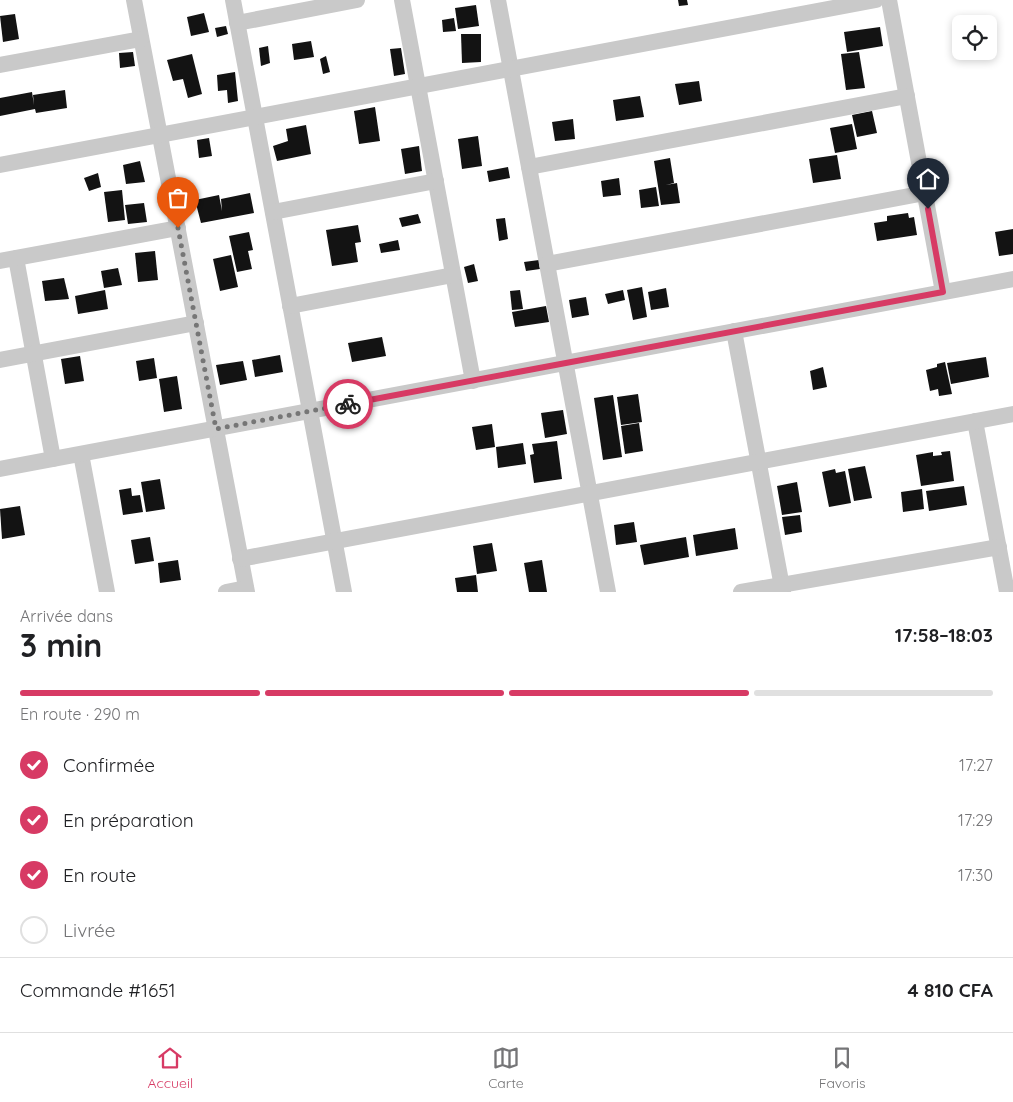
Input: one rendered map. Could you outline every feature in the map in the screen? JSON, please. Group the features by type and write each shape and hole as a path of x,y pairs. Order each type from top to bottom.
{"street":[{"path":"134,0 246,590 226,592"},
{"path":"233,0 344,592"},
{"path":"237,23 357,0"},
{"path":"402,0 473,380"},
{"path":"498,0 608,592"},
{"path":"0,165 876,0"},
{"path":"889,0 943,292"},
{"path":"0,65 142,39"},
{"path":"529,167 907,96"},
{"path":"273,212 436,181"},
{"path":"547,264 925,193"},
{"path":"53,459 33,354 8,260 178,228"},
{"path":"290,306 453,275"},
{"path":"0,469 1013,279"},
{"path":"0,360 196,323"},
{"path":"734,331 782,588"},
{"path":"240,559 1013,414"},
{"path":"976,421 1007,592"},
{"path":"81,454 107,592"},
{"path":"741,592 782,588 999,547"}],"building":[{"path":"678,0 687,0 688,5 679,6"},
{"path":"476,5 479,26 458,29 455,8"},
{"path":"204,13 209,32 191,36 187,17"},
{"path":"15,14 19,39 3,42 0,16"},
{"path":"454,18 456,31 443,32 442,20"},
{"path":"226,26 228,34 217,37 215,28"},
{"path":"880,27 883,46 847,52 844,32"},
{"path":"461,34 481,34 481,62 462,63"},
{"path":"311,41 314,57 294,60 292,44"},
{"path":"268,46 270,63 261,66 259,48"},
{"path":"401,48 405,74 394,76 390,49"},
{"path":"133,52 135,66 120,68 119,53"},
{"path":"859,52 865,88 846,90 841,54"},
{"path":"192,54 202,94 188,98 183,79 173,81 167,60"},
{"path":"326,56 330,72 323,74 320,59"},
{"path":"235,72 238,101 228,103 227,90 218,91 217,75"},
{"path":"699,81 702,101 679,105 675,84"},
{"path":"65,90 67,108 36,113 35,109 0,116 0,98 32,92 34,105 33,95"},
{"path":"640,96 644,117 616,121 613,100"},
{"path":"375,107 380,141 359,144 354,111"},
{"path":"872,111 877,133 857,137 852,115"},
{"path":"573,119 575,139 555,141 552,122"},
{"path":"852,124 857,149 835,153 830,128"},
{"path":"306,125 311,154 277,161 273,146 288,141 286,129"},
{"path":"478,136 482,166 462,169 458,139"},
{"path":"209,138 212,156 199,158 197,140"},
{"path":"419,146 422,171 405,174 401,149"},
{"path":"837,155 841,179 813,183 809,159"},
{"path":"670,158 674,183 666,185 677,183 680,203 661,205 654,161"},
{"path":"140,161 145,182 126,184 123,165"},
{"path":"508,167 510,178 489,182 487,171"},
{"path":"98,173 101,187 89,191 84,178"},
{"path":"619,178 621,195 603,197 601,181"},
{"path":"656,187 659,206 641,208 639,190"},
{"path":"122,190 125,220 108,222 104,192"},
{"path":"250,193 254,213 201,223 195,200 219,195 222,211 221,199"},
{"path":"144,203 147,222 128,224 125,205"},
{"path":"908,213 909,218 914,217 917,235 877,241 874,223 887,221 887,216"},
{"path":"418,214 421,223 402,227 399,218"},
{"path":"505,218 508,239 499,241 496,219"},
{"path":"358,225 361,242 355,243 358,262 332,266 326,230"},
{"path":"1013,229 1013,254 999,256 995,232"},
{"path":"249,232 253,250 248,251 252,269 237,272 229,236"},
{"path":"398,240 400,250 381,253 379,244"},
{"path":"155,251 158,280 138,282 135,253"},
{"path":"231,255 238,287 220,291 213,259"},
{"path":"539,260 540,269 526,271 524,262"},
{"path":"474,264 478,281 468,283 464,267"},
{"path":"118,268 122,285 104,288 101,271"},
{"path":"64,278 69,299 45,301 42,281"},
{"path":"642,287 647,317 633,320 627,290"},
{"path":"666,288 669,307 651,310 648,292"},
{"path":"105,290 108,309 78,314 75,296"},
{"path":"520,290 523,309 512,310 510,291"},
{"path":"623,290 625,300 608,304 605,294"},
{"path":"586,297 589,315 572,318 569,300"},
{"path":"546,306 549,322 515,327 512,312"},
{"path":"382,337 386,356 352,362 348,343"},
{"path":"280,355 283,372 255,377 252,360"},
{"path":"80,356 84,381 65,384 61,359"},
{"path":"986,357 989,377 951,384 947,363"},
{"path":"154,358 157,378 139,381 136,361"},
{"path":"243,361 247,380 220,385 216,365"},
{"path":"945,362 952,394 939,396 938,389 930,391 926,370 937,367 937,364"},
{"path":"823,367 827,387 813,390 810,371"},
{"path":"177,376 182,409 164,412 159,379"},
{"path":"638,394 642,422 621,425 617,397"},
{"path":"613,395 622,457 603,460 594,398"},
{"path":"563,410 567,434 545,438 541,413"},
{"path":"639,423 643,451 625,454 621,426"},
{"path":"492,424 495,447 476,450 472,427"},
{"path":"557,441 562,479 534,483 530,455 534,454 532,444"},
{"path":"523,443 526,464 498,468 496,447"},
{"path":"950,451 954,481 921,486 916,455 933,452 933,456 942,455 941,452"},
{"path":"865,466 872,498 854,501 848,469"},
{"path":"835,469 836,473 845,471 851,503 829,507 822,472"},
{"path":"160,479 165,509 146,512 141,482"},
{"path":"797,482 802,512 782,515 777,486"},
{"path":"964,486 967,505 929,511 926,491"},
{"path":"131,488 132,496 140,495 143,512 123,515 119,490"},
{"path":"922,489 924,509 903,512 901,492"},
{"path":"20,506 25,535 2,539 0,509"},
{"path":"800,515 802,532 785,535 782,517"},
{"path":"634,522 637,542 616,545 614,525"},
{"path":"735,528 738,549 696,556 693,535"},
{"path":"150,537 154,561 135,564 131,540"},
{"path":"686,537 689,557 644,565 640,545"},
{"path":"492,543 497,571 477,574 473,546"},
{"path":"178,560 181,580 160,583 158,563"},
{"path":"542,560 547,592 529,592 524,563"},
{"path":"476,575 478,592 457,592 455,578"}],"way so far":[{"path":"178,228 216,429 348,404"}],"route":[{"path":"348,404 943,292 928,209"}]}
